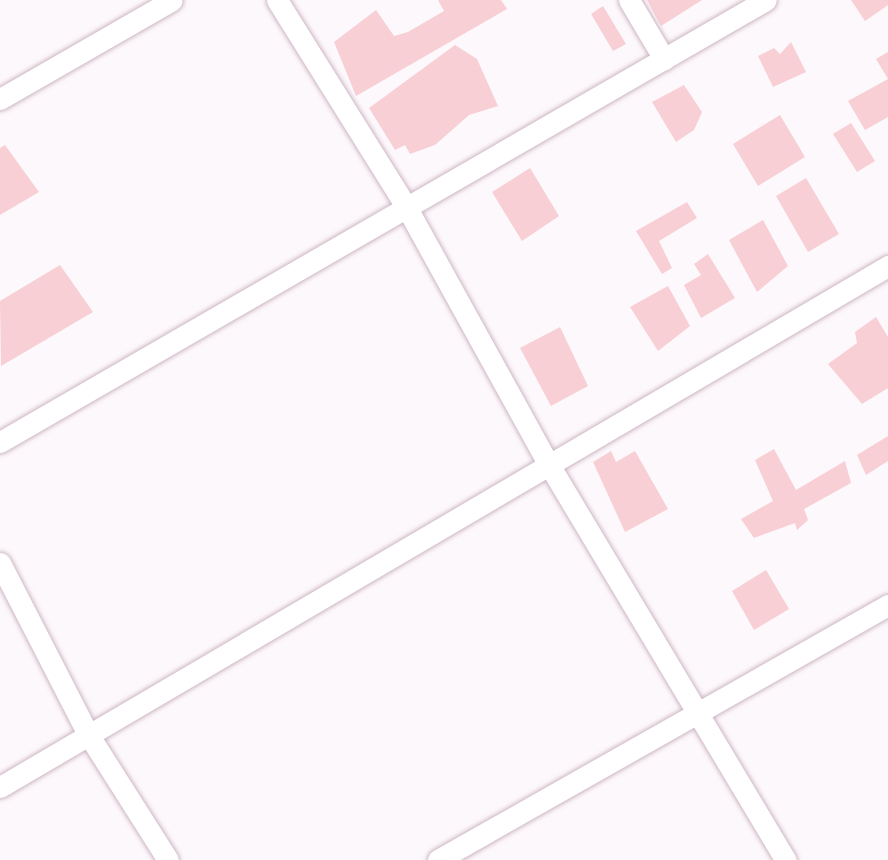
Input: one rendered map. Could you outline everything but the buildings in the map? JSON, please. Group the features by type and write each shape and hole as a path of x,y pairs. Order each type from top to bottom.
{"street":[{"path":"0,99 172,0"},
{"path":"277,0 407,208 548,463 694,712 786,860"},
{"path":"629,0 664,59"},
{"path":"0,442 766,0"},
{"path":"0,787 548,463 888,266"},
{"path":"0,563 88,734 168,860"},
{"path":"438,860 694,712 888,605"}]}
